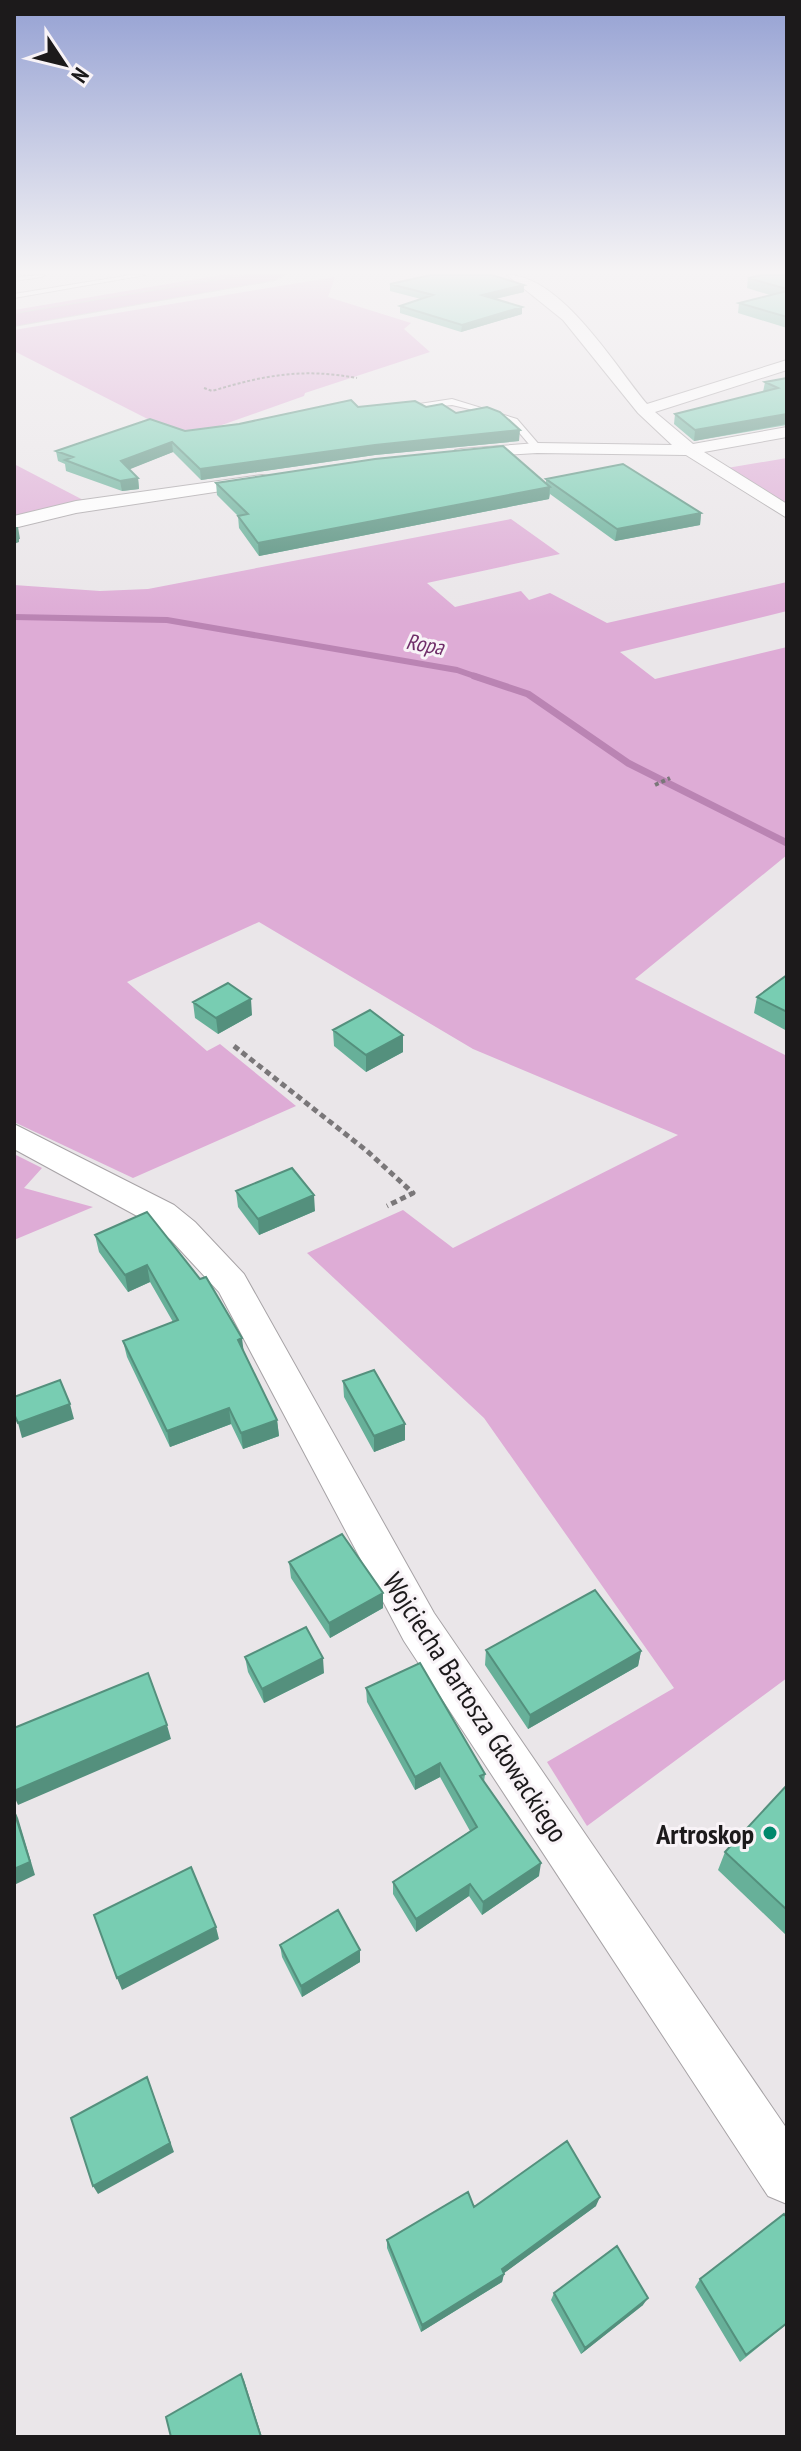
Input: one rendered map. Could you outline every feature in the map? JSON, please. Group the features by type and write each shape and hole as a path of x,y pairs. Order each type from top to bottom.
{"street":[{"path":"627,389 644,410 687,450 787,512"},
{"path":"644,410 710,389"},
{"path":"446,455 537,448 687,450 787,432"},
{"path":"14,522 76,507 274,478"},
{"name":"Wojciecha Bartosza Głowackiego","path":"14,1135 162,1214 183,1231 232,1283 419,1627 787,2177"}],"lane":[{"path":"381,410 439,403 462,404 514,421 537,448"}],"path":[{"path":"655,785 670,778"},
{"path":"234,1046 367,1151 413,1193 387,1206"}],"shaded area":[{"path":"89,389 316,389 304,396 185,438"},
{"path":"787,458 787,504 727,468"},
{"path":"14,464 87,502 14,516"},
{"path":"511,519 560,554 427,583 455,607 521,591 529,600 550,593 607,623 787,582 787,611 620,652 655,679 787,647 787,855 635,979 787,1056 787,1678 587,1826 547,1762 674,1688 484,1418 307,1253 403,1210 453,1248 678,1135 473,1049 259,922 127,982 207,1051 220,1044 296,1106 133,1178 14,1122 14,585 100,591 148,589"},
{"path":"14,1154 42,1168 24,1188 93,1207 14,1240"}],"building":[{"path":"773,389 787,389 787,414 695,430 675,414"},
{"path":"351,400 358,407 415,401 426,407 442,404 456,413 487,407 500,412 520,430 375,445 200,469 172,442 121,461 138,478 120,481 65,460 73,457 56,451 150,419 185,431 239,424"},
{"path":"503,446 550,487 258,543 238,516 248,514 216,483 375,459"},
{"path":"623,464 701,513 617,529 546,479"},
{"path":"787,975 787,1012 757,997"},
{"path":"228,983 251,999 216,1018 193,1002"},
{"path":"370,1010 403,1035 366,1055 333,1030"},
{"path":"292,1168 314,1195 258,1219 236,1191"},
{"path":"147,1212 200,1279 206,1277 242,1338 238,1340 277,1420 241,1433 229,1408 167,1431 123,1341 178,1320 147,1265 125,1275 95,1235"},
{"path":"374,1370 405,1424 374,1436 343,1381"},
{"path":"60,1380 70,1404 18,1423 14,1414 14,1397"},
{"path":"342,1534 383,1593 329,1623 289,1562"},
{"path":"595,1590 641,1651 530,1715 486,1650"},
{"path":"306,1627 323,1658 262,1689 245,1657"},
{"path":"420,1663 485,1774 480,1776 541,1863 483,1902 470,1884 416,1919 393,1882 477,1827 440,1763 415,1777 366,1688"},
{"path":"148,1673 167,1725 14,1791 14,1728"},
{"name":"Artroskop","path":"787,1785 787,1910 725,1852"},
{"path":"14,1811 30,1862 14,1869"},
{"path":"191,1867 216,1927 117,1978 94,1915"},
{"path":"338,1910 360,1950 301,1986 280,1945"},
{"path":"147,2077 170,2143 93,2186 71,2118"},
{"path":"567,2141 600,2197 502,2269 504,2274 422,2325 387,2240 468,2192 474,2207"},
{"path":"784,2214 787,2218 787,2323 746,2355 700,2279"},
{"path":"617,2246 648,2298 585,2348 554,2293"},
{"path":"241,2374 261,2437 171,2437 166,2417"}],"waterway":[{"name":"Ropa","path":"14,617 167,620 457,670 480,678"},
{"name":"Ropa","path":"474,676 480,678"},
{"name":"Ropa","path":"480,678 528,694 628,763 787,843"}],"place":[{"name":"Artroskop","path":"770,1833"}]}
